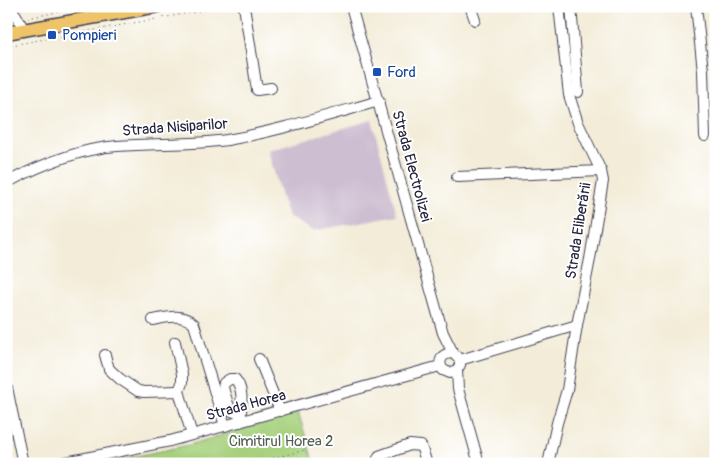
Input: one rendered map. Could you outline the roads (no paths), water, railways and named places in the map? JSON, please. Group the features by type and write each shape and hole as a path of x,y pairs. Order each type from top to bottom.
{"main road":[{"path":"6,33 21,25 108,11 158,6"}],"street":[{"path":"7,6 21,25"},
{"path":"244,6 257,90 270,88"},
{"name":"Strada Electrolizei","path":"351,6 443,333 476,463"},
{"path":"470,6 474,20"},
{"name":"Strada Eliberării","path":"548,464 567,390 603,181 578,123 569,95 559,6"},
{"path":"571,6 578,92"},
{"path":"696,6 703,71 705,136"},
{"name":"Strada Nisiparilor","path":"6,183 60,159 97,149 117,146 228,140 301,123 378,101"},
{"path":"457,177 600,171"},
{"path":"153,320 173,316 189,319 194,324 225,426"},
{"name":"Strada Horea","path":"56,464 192,435 225,426 241,418 280,411 577,325"},
{"path":"175,342 182,374 182,383 179,391 192,435"},
{"path":"105,355 109,369 138,391 179,391"},
{"path":"258,359 280,411"},
{"path":"6,383 26,462"},
{"path":"376,464 379,456 410,445 419,445 421,446 426,464"}],"place":[{"name":"Pompieri","path":"52,35"},
{"name":"Ford","path":"377,72"}],"park label":[{"name":"Cimitirul Horea 2","path":"281,441"}]}
